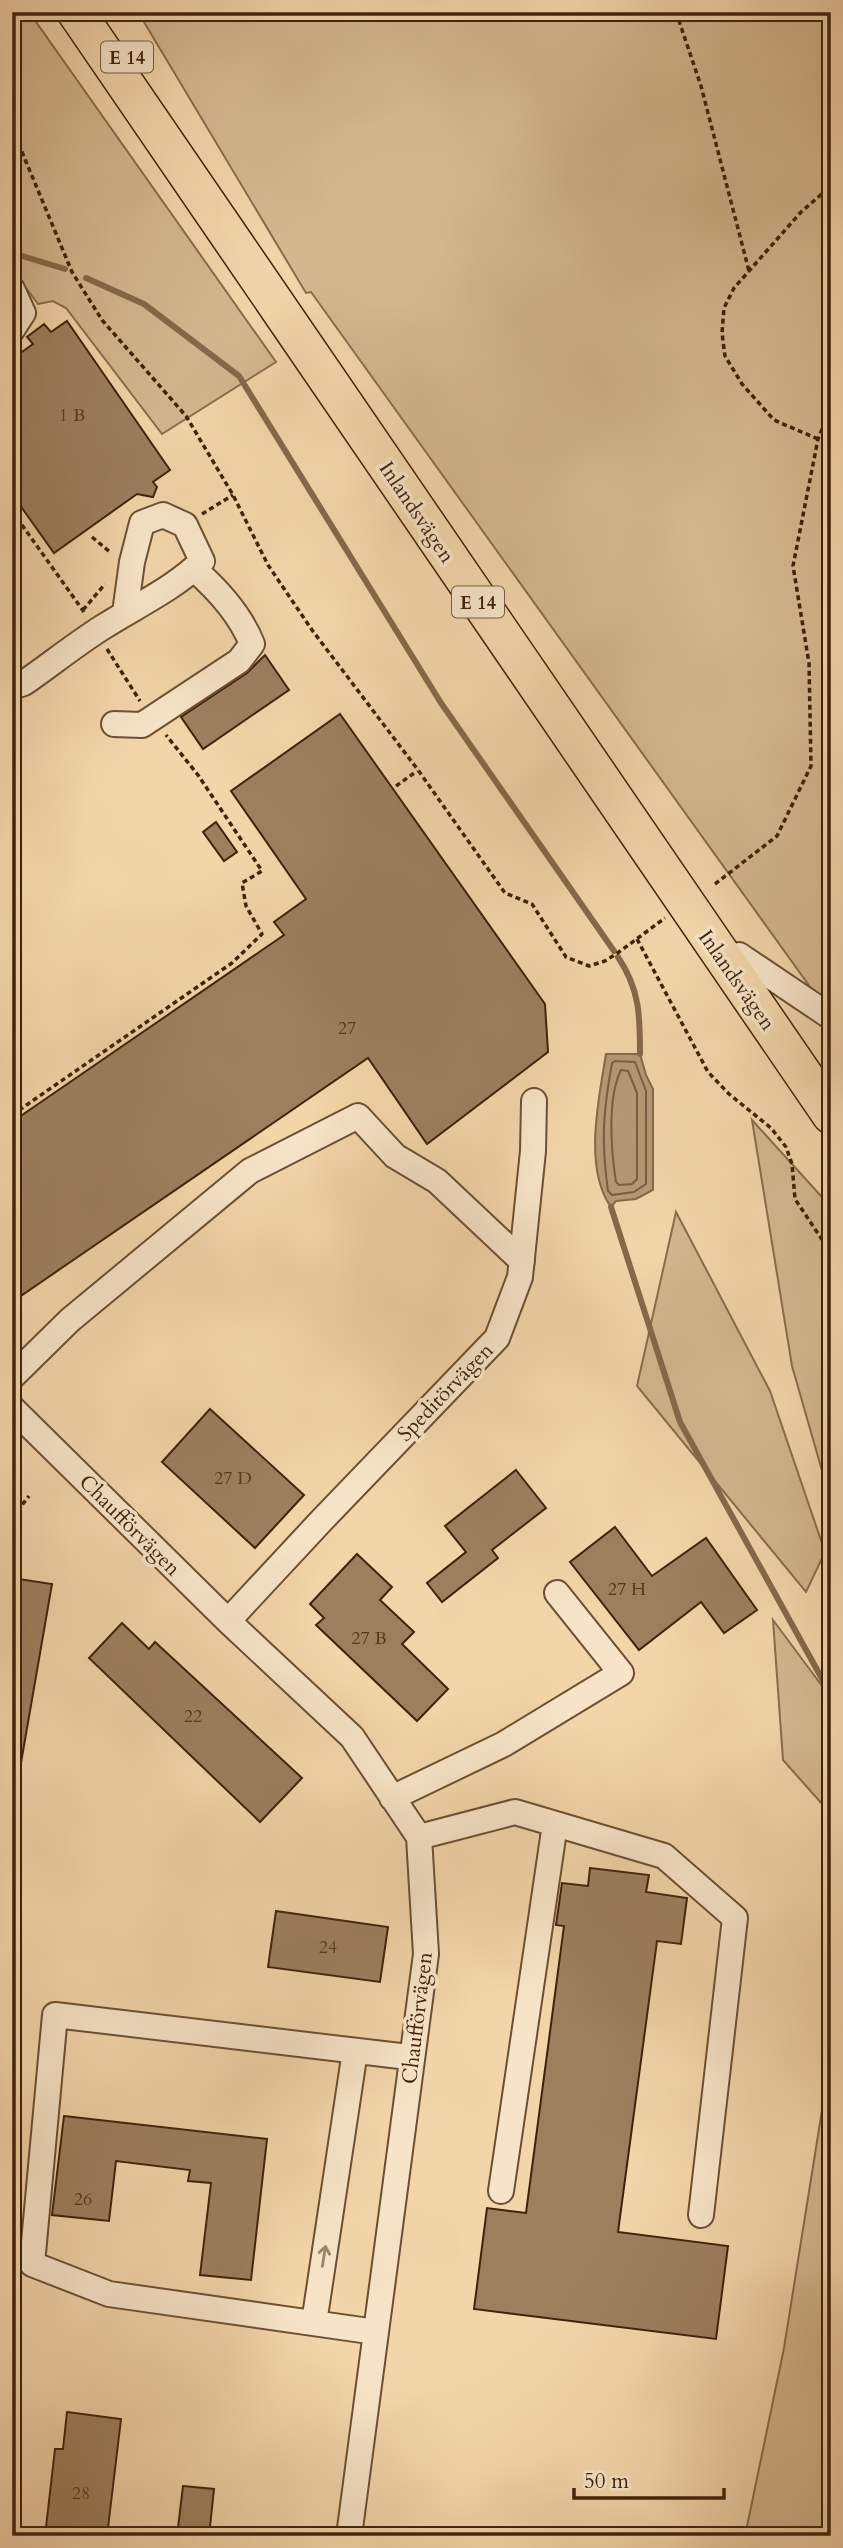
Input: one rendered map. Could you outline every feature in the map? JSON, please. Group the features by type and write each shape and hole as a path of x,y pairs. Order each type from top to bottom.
{"highway":[{"path":"63,12 143,94"},
{"name":"Inlandsvägen","path":"76,12 210,173 739,955 831,1084"},
{"name":"Inlandsvägen","path":"97,12 143,94 831,1115"},
{"path":"108,12 143,94"}],"street":[{"path":"12,289 23,313 12,330"},
{"path":"12,687 24,683 95,631 125,613 194,569 202,561 185,525 163,515 142,523 132,562 125,613"},
{"path":"114,724 142,725 239,660 252,645 246,629 194,569"},
{"path":"739,955 831,1017"},
{"name":"Speditörvägen","path":"228,1621 497,1338 520,1277 533,1151 534,1101"},
{"path":"12,1377 70,1320 250,1171 358,1116 395,1156 437,1181 522,1261"},
{"name":"Chaufförvägen","path":"12,1408 228,1621 352,1737 419,1837 426,1954 349,2536"},
{"path":"393,1798 504,1744 621,1673 557,1592"},
{"path":"419,1837 515,1812 664,1856 735,1917 701,2215"},
{"path":"501,2191 555,1824"},
{"path":"376,2332 109,2294 32,2264 55,2015 400,2056 412,2060"},
{"path":"314,2323 355,2051"}],"path":[{"path":"676,12 701,86 749,271"},
{"path":"12,128 72,272 102,320 186,416 233,495 268,565 312,630 418,770 505,893 532,904 566,957 589,966 605,961 673,913"},
{"path":"818,439 774,420 742,384 725,356 722,333 724,309 734,288 801,212 831,186"},
{"path":"715,884 777,836 811,766 809,663 793,566 818,439 831,407"},
{"path":"12,512 152,718 198,775 262,871 242,883 246,906 262,934 232,963 12,1115"},
{"path":"396,786 418,770"},
{"path":"638,939 708,1072 729,1094 771,1128 786,1147 792,1164 795,1199 831,1253"},
{"path":"12,1518 29,1496"}],"shaded area":[{"path":"12,12 29,12 276,362 162,434 66,308 53,301 38,304 12,269"},
{"path":"138,12 831,12 831,1002 813,991 311,292 306,293"},
{"path":"752,1120 831,1207 831,1502 792,1366"},
{"path":"676,1212 770,1391 825,1552 806,1592 637,1386"},
{"path":"773,1620 831,1698 831,1814 783,1760"},
{"path":"831,2054 831,2536 745,2536 784,2348"}],"water":[{"path":"606,1054 640,1054 653,1089 653,1190 636,1199 616,1201 611,1207 602,1191 595,1153 597,1111"}],"building":[{"path":"67,321 170,470 153,482 157,487 153,497 137,494 54,553 12,494 12,359 33,344 27,337 44,324 51,332"},
{"path":"265,655 289,690 203,749 181,717 247,673"},
{"path":"340,714 545,1004 548,1052 427,1144 368,1058 12,1302 12,1122 284,935 274,922 306,899 231,791"},
{"path":"216,822 237,852 224,861 203,832"},
{"path":"210,1409 304,1495 255,1548 162,1462"},
{"path":"516,1470 546,1508 492,1550 498,1558 442,1602 427,1583 466,1552 445,1526"},
{"path":"615,1527 652,1576 706,1538 757,1610 724,1633 701,1602 639,1650 570,1562"},
{"path":"357,1554 392,1587 380,1600 414,1632 402,1644 448,1689 417,1721 316,1625 324,1618 310,1604"},
{"path":"12,1578 52,1584 21,1763 12,1762"},
{"path":"122,1623 149,1649 155,1642 302,1778 260,1822 89,1658"},
{"path":"590,1868 649,1875 646,1892 687,1898 681,1944 657,1941 618,2232 728,2246 716,2339 474,2309 487,2208 526,2213 564,1926 556,1925 562,1883 588,1886"},
{"path":"276,1911 388,1927 380,1982 268,1967"},
{"path":"64,2116 267,2139 251,2280 200,2275 211,2183 188,2181 190,2170 116,2161 109,2221 52,2215"},
{"path":"67,2412 121,2419 107,2536 45,2536 55,2449 63,2449"},
{"path":"183,2486 214,2489 209,2536 177,2536"}],"waterway":[{"path":"12,253 65,269"},
{"path":"86,278 144,304 239,376 441,703 614,951"},
{"path":"618,957 635,992 640,1027 640,1054"},
{"path":"611,1207 680,1422 831,1695"}]}
